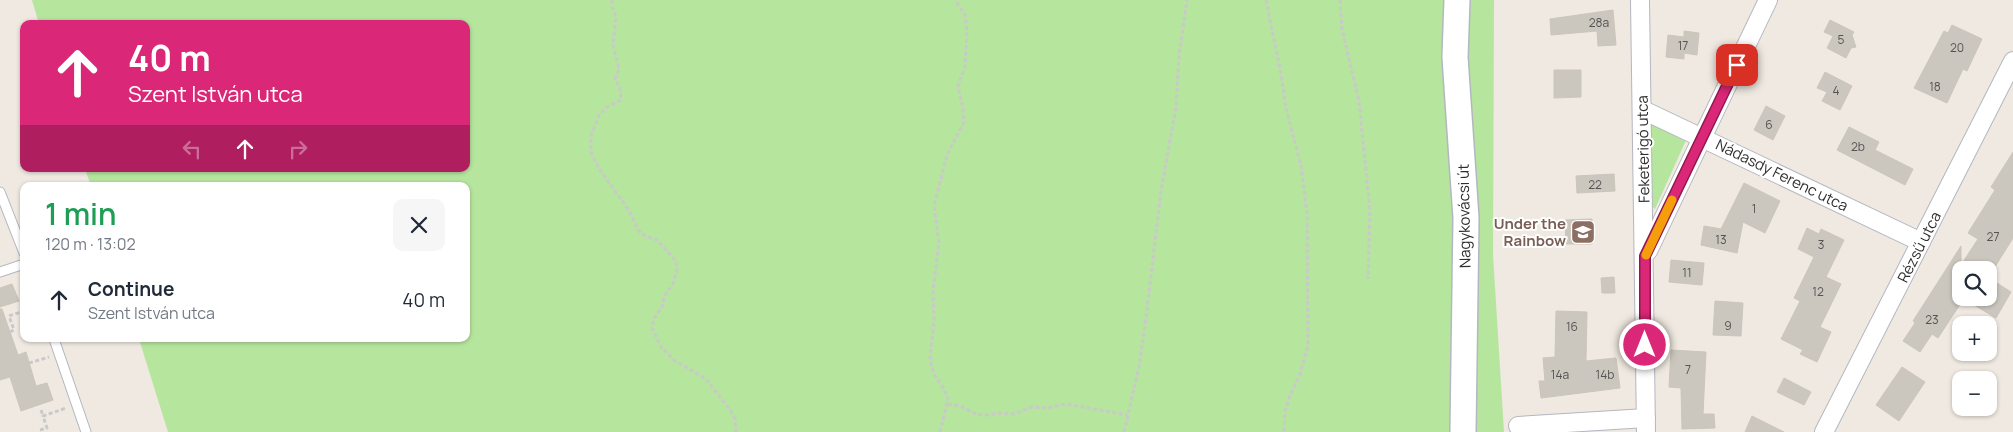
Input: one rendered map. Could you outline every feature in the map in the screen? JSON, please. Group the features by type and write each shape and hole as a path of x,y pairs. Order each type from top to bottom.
{"street":[{"name":"Nagykovácsi út","path":"1457,0 1455,57 1466,218 1463,432"},
{"name":"Feketerigó utca","path":"1518,426 1646,425 1640,0"},
{"path":"1645,256 1768,0"},
{"name":"Rézsű utca","path":"1824,432 2013,61"},
{"name":"Nádasdy Ferenc utca","path":"1643,110 1921,242"}],"lane":[{"path":"0,192 20,243"},
{"path":"0,272 20,265"},
{"path":"55,342 86,432"}],"path":[{"path":"612,0 612,8 616,17 613,44 620,69 615,79 620,88 621,100 599,115 591,136 591,152 602,173 628,209 639,231 645,236 657,240 676,261 675,280 672,288 664,296 664,305 655,316 652,328 661,346 668,356 706,379 734,415 736,432"},
{"path":"940,432 948,404 946,394 932,366 930,349 934,320 933,290 939,242 935,202 947,154 964,122 958,86 966,66 967,31 965,15 955,0"},
{"path":"1124,432 1139,367 1161,191 1176,107 1179,56 1187,0"},
{"path":"1266,0 1286,108 1301,166 1307,214 1308,346 1300,374 1285,412 1284,432"},
{"path":"1340,0 1342,29 1358,93 1370,211 1368,279"},
{"path":"8,312 14,330 10,332"},
{"path":"9,316 20,312"},
{"path":"30,363 59,353"},
{"path":"43,416 76,404"},
{"path":"948,404 960,406 976,414 988,415 999,413 1014,414 1032,407 1047,408 1066,404 1128,415"},
{"path":"40,430 47,428 41,410"}],"green space":[{"path":"32,0 1494,0 1493,255 1504,432 168,432 140,342 470,342 470,182 90,182 86,172 470,172 470,20 38,20"},
{"path":"1650,121 1687,138 1655,209 1650,205"}],"building":[{"path":"1613,10 1616,45 1598,46 1597,31 1551,35 1550,19"},
{"path":"1830,20 1854,32 1852,35 1856,47 1851,48 1846,58 1827,48 1833,36 1824,32"},
{"path":"1952,25 1982,39 1967,71 1963,69 1947,103 1914,88 1944,31 1948,33"},
{"path":"1684,31 1699,33 1697,55 1684,53 1684,59 1666,57 1668,35 1684,37"},
{"path":"1554,70 1581,70 1581,97 1554,98"},
{"path":"1825,72 1852,86 1840,110 1822,101 1827,92 1817,88"},
{"path":"1766,106 1785,116 1773,140 1754,130"},
{"path":"1849,127 1879,142 1875,150 1913,169 1905,185 1837,150"},
{"path":"2013,152 2013,238 1997,264 1997,261 1964,261 1978,239 1968,233 1995,190 1991,187"},
{"path":"1614,174 1615,191 1577,193 1576,176"},
{"path":"1744,183 1780,201 1765,233 1743,222 1737,253 1701,245 1704,226 1721,229"},
{"path":"1592,219 1592,244 1566,244 1565,220"},
{"path":"1807,228 1819,234 1821,229 1844,240 1826,277 1841,284 1820,327 1831,332 1817,362 1800,354 1803,350 1781,339 1800,301 1794,298 1814,257 1798,249"},
{"path":"1961,246 1961,261 1952,261 1952,306 1959,306 1938,338 1932,334 1920,352 1903,341 1915,323 1913,321"},
{"path":"1671,260 1704,263 1702,285 1669,282"},
{"path":"1614,277 1615,293 1602,293 1601,278"},
{"path":"1997,283 2011,292 1997,316 1993,316 1976,306 1997,306"},
{"path":"12,284 19,301 0,307 0,288"},
{"path":"1715,301 1743,303 1741,336 1713,335"},
{"path":"0,309 2,309 18,355 26,352 36,386 47,383 53,400 21,411 10,377 0,380"},
{"path":"1556,311 1587,312 1586,361 1616,358 1620,388 1541,398 1539,381 1545,381 1543,358 1555,357"},
{"path":"1671,350 1706,352 1703,414 1714,414 1715,428 1682,429 1681,388 1669,387"},
{"path":"1902,367 1925,382 1899,421 1876,405"},
{"path":"1784,378 1811,392 1804,405 1777,392"},
{"path":"1752,416 1784,432 1745,432"}],"slow traffic":[{"path":"1646,255 1672,200"}],"place":[{"name":"Under the Rainbow","path":"1583,232"}],"route":[{"path":"1645,345 1645,256 1737,65"}]}
